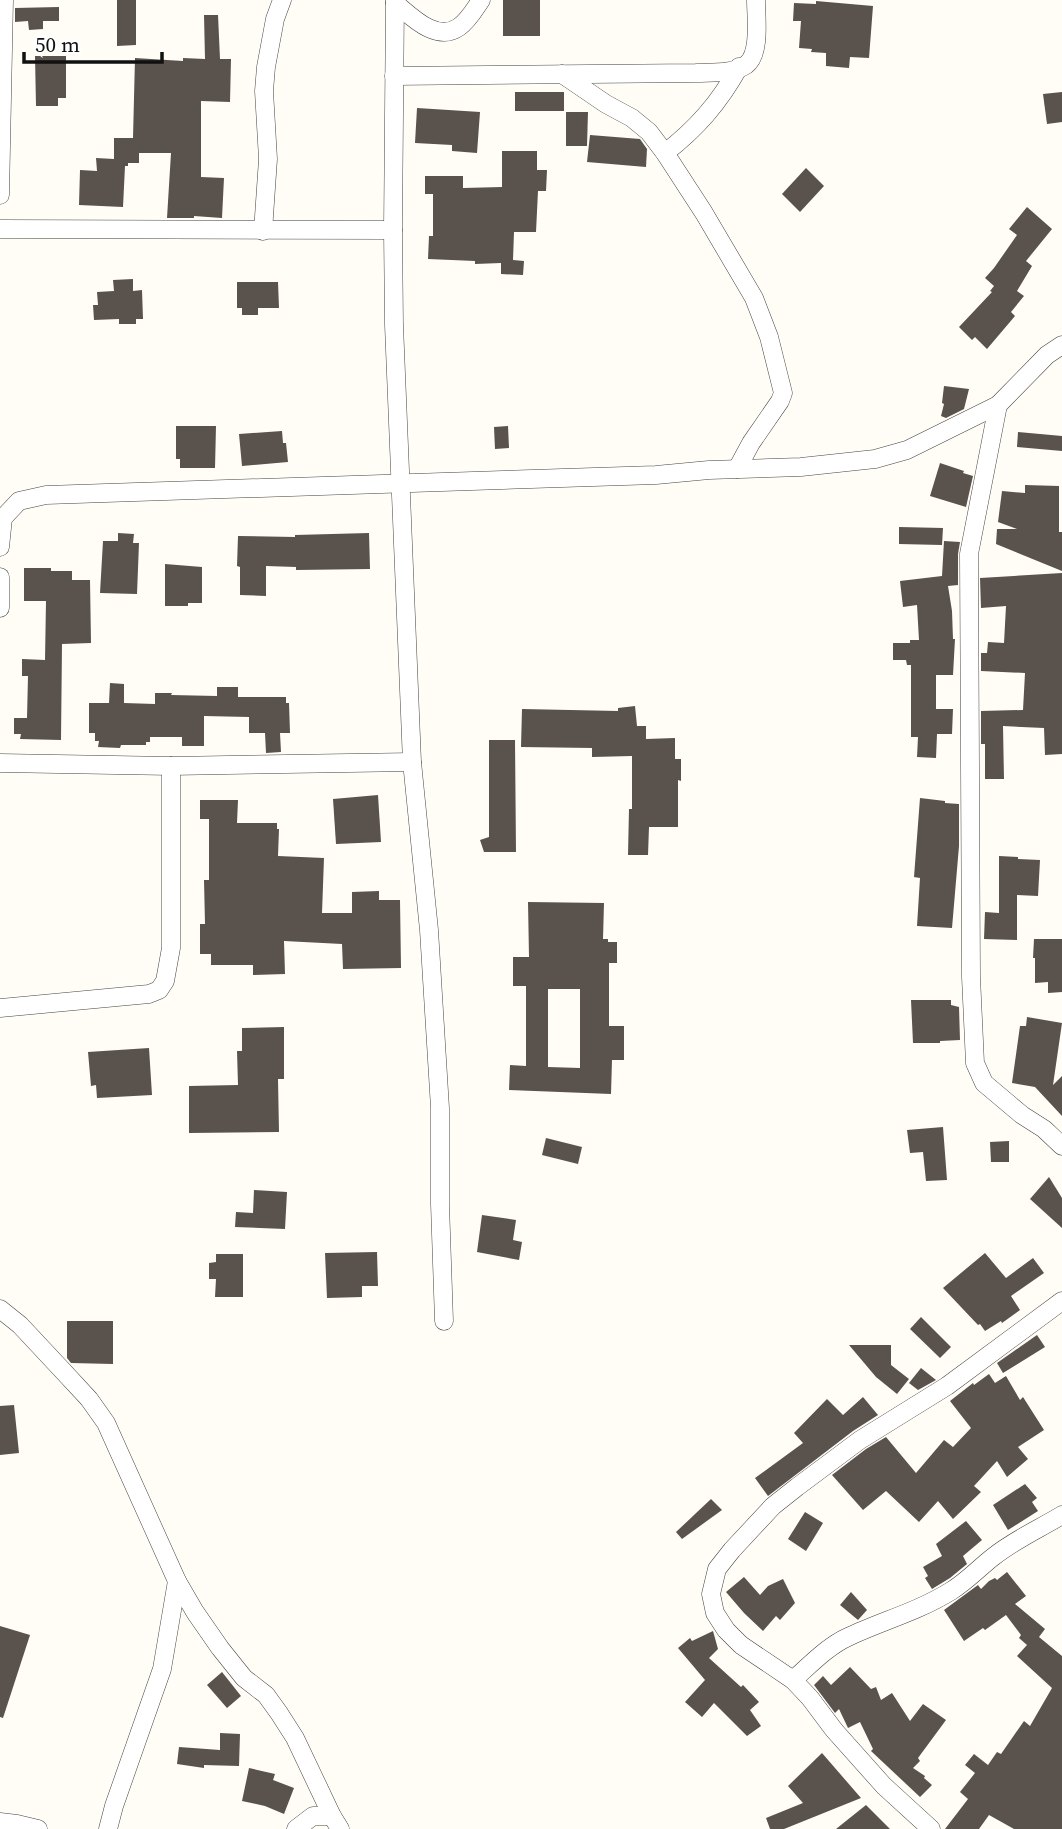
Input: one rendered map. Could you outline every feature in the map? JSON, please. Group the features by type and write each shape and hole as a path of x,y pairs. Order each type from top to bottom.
{"street":[{"path":"0,195 5,0"},
{"path":"263,231 268,159 264,91 273,31 282,0"},
{"path":"395,1 430,29 447,31 459,28 481,0"},
{"path":"394,76 696,73 731,70 745,65 755,52 756,0"},
{"path":"395,1 394,326 412,762 429,930 439,1095 444,1321"},
{"path":"665,153 682,140 712,109 739,68"},
{"path":"562,74 649,132 704,213 754,298 769,337 783,393 737,469"},
{"path":"0,229 393,230"},
{"path":"0,547 3,519 19,501 46,495 656,475 801,467 875,459 907,450 998,405 1047,355 1062,345"},
{"path":"998,405 969,554 971,977 975,1063 984,1083 1062,1146"},
{"path":"0,577 0,608"},
{"path":"0,762 171,766 412,762"},
{"path":"0,1008 149,994 159,990 165,981 171,948 171,766"},
{"path":"931,1829 884,1786 793,1680 741,1644 726,1630 715,1613 711,1594 717,1569 773,1506 797,1487 860,1440 947,1386 1062,1301"},
{"path":"0,1309 20,1325 63,1371 89,1399 106,1423 177,1581 220,1648 244,1678 266,1695 279,1713 295,1738 336,1822"},
{"path":"793,1680 846,1638 904,1615 951,1591 1016,1541 1062,1514"},
{"path":"108,1829 162,1669 177,1581"},
{"path":"296,1829 313,1816 336,1822"},
{"path":"0,1822 38,1829"}],"building":[{"path":"117,0 136,0 136,45 117,46"},
{"path":"503,0 540,0 540,36 503,36"},
{"path":"816,1 873,6 869,58 850,57 849,68 826,66 826,53 799,48 801,21 793,21 794,3 816,4"},
{"path":"59,7 59,21 43,21 43,29 29,30 28,21 15,22 15,8"},
{"path":"204,15 218,15 220,59 231,59 230,102 201,101 201,177 224,178 222,218 167,218 171,153 139,153 139,163 128,163 128,166 125,166 123,207 79,205 80,170 97,171 96,158 114,159 114,138 133,138 135,58 183,61 183,58 205,59"},
{"path":"35,56 66,56 66,98 58,98 58,106 36,106"},
{"path":"515,92 564,92 564,111 515,111"},
{"path":"1062,92 1062,122 1047,124 1043,94"},
{"path":"417,108 480,112 477,153 452,151 452,145 415,143"},
{"path":"566,112 588,112 587,146 566,146"},
{"path":"590,135 640,139 647,149 646,167 587,162"},
{"path":"502,151 537,151 537,170 547,170 546,191 538,191 536,232 514,232 513,260 524,261 523,275 501,274 501,263 475,264 475,261 428,259 429,236 433,236 433,194 425,194 425,176 463,176 463,188 502,187"},
{"path":"806,168 824,186 800,212 782,194"},
{"path":"1027,207 1052,229 1026,261 1032,266 1017,291 1024,296 1011,312 1015,316 987,349 975,337 972,340 959,327 992,292 990,291 994,286 985,278 1017,235 1009,229"},
{"path":"133,279 133,291 142,290 143,319 136,319 136,324 119,324 119,319 94,320 93,305 98,305 97,292 114,291 113,280"},
{"path":"237,282 278,282 279,308 258,308 258,315 242,315 242,308 237,308"},
{"path":"944,386 969,389 964,409 946,418 941,416"},
{"path":"176,426 216,426 215,468 180,468 180,459 176,459"},
{"path":"508,426 509,448 495,449 494,427"},
{"path":"282,431 288,462 242,466 239,434"},
{"path":"1018,432 1062,436 1062,451 1017,447"},
{"path":"940,463 973,476 966,507 930,496"},
{"path":"1025,485 1059,486 1062,571 996,544 997,529 1017,529 998,522 1002,491 1025,493"},
{"path":"899,527 943,528 942,545 899,544"},
{"path":"118,533 134,534 133,543 139,543 137,594 100,593 103,541 118,541"},
{"path":"369,533 370,569 296,570 296,567 266,566 266,596 240,595 238,536 295,537"},
{"path":"944,541 960,542 958,585 948,586 955,639 953,675 936,675 936,709 953,709 952,734 937,734 936,758 917,757 918,737 911,737 911,665 907,665 906,660 893,660 893,643 919,640 917,605 903,607 900,581 942,576"},
{"path":"165,564 202,567 202,603 165,606"},
{"path":"24,568 72,571 72,580 90,580 91,643 62,644 61,740 20,739 21,734 14,734 14,718 27,718 28,676 22,676 22,659 45,660 46,601 24,601"},
{"path":"1062,573 1062,754 1045,755 1044,728 1003,726 1004,779 985,779 981,711 1023,710 1025,673 981,671 981,653 987,653 988,642 1004,643 1006,606 981,608 980,578"},
{"path":"110,683 124,684 124,703 155,704 155,693 217,696 217,687 238,687 238,697 286,697 286,703 289,703 290,733 280,733 281,752 266,753 265,733 249,733 249,717 204,716 204,746 182,746 182,737 150,737 150,742 146,742 146,745 98,747 99,741 95,741 95,733 89,733 89,703 109,703"},
{"path":"635,706 637,726 646,726 646,739 675,738 675,759 681,759 678,827 649,827 648,855 628,855 629,809 632,809 632,756 592,757 592,748 521,747 522,709 618,711 618,708"},
{"path":"489,740 515,740 516,852 484,852 480,840 489,837"},
{"path":"378,795 381,842 336,844 333,799"},
{"path":"920,798 959,804 959,846 952,928 917,926 920,878 914,877"},
{"path":"200,800 238,800 237,823 277,823 278,856 324,858 322,913 352,913 352,892 379,891 379,900 400,900 401,968 343,969 342,944 284,941 285,974 253,975 253,965 211,965 211,954 200,954 200,924 205,924 204,880 209,880 209,819 200,819"},
{"path":"999,856 1040,860 1038,896 1017,895 1017,940 984,939 985,912 999,913"},
{"path":"528,902 604,903 603,939 617,942 617,963 609,963 609,1026 624,1026 624,1060 612,1060 611,1094 509,1090 510,1065 526,1066 526,986 513,986 513,957 529,957","holes":["548,989 580,989 580,1068 548,1067"]},
{"path":"1034,939 1062,939 1062,992 1048,993 1048,982 1035,983"},
{"path":"911,1000 951,1000 951,1005 959,1007 960,1040 913,1043"},
{"path":"1027,1017 1062,1023 1053,1085 1062,1076 1062,1116 1035,1087 1012,1083 1020,1026 1026,1026"},
{"path":"284,1027 284,1079 278,1079 279,1132 189,1133 189,1086 238,1085 237,1051 242,1051 242,1028"},
{"path":"149,1048 152,1095 97,1098 96,1085 91,1086 88,1052"},
{"path":"943,1127 947,1180 926,1181 923,1152 910,1153 907,1130"},
{"path":"546,1138 582,1147 578,1164 542,1155"},
{"path":"1009,1141 1009,1162 991,1162 990,1142"},
{"path":"1049,1177 1062,1198 1062,1228 1030,1199"},
{"path":"254,1190 287,1192 285,1229 235,1227 236,1212 253,1213"},
{"path":"482,1215 516,1220 513,1240 522,1242 519,1260 477,1252"},
{"path":"377,1252 378,1286 362,1286 362,1297 327,1298 325,1253"},
{"path":"985,1253 1006,1278 1033,1258 1044,1273 1011,1296 1020,1310 985,1331 943,1288"},
{"path":"216,1254 243,1254 243,1297 215,1297 216,1279 209,1279 209,1263 216,1262"},
{"path":"921,1317 951,1347 940,1358 910,1329"},
{"path":"67,1321 113,1321 113,1364 71,1363 67,1358"},
{"path":"1037,1335 1045,1347 1003,1373 997,1363"},
{"path":"849,1345 891,1345 891,1365 909,1379 897,1394 876,1377"},
{"path":"921,1368 936,1380 918,1390 909,1383"},
{"path":"989,1374 995,1383 1006,1376 1020,1400 1023,1397 1044,1430 1018,1447 1028,1459 1007,1477 997,1461 974,1486 981,1492 953,1519 938,1501 919,1522 886,1491 863,1510 832,1475 886,1437 916,1473 944,1440 953,1447 971,1428 950,1401"},
{"path":"863,1397 878,1415 768,1496 755,1478 803,1443 794,1433 827,1399 843,1415"},
{"path":"14,1405 19,1453 0,1455 0,1406"},
{"path":"1025,1484 1037,1498 1032,1502 1038,1511 1008,1530 993,1505"},
{"path":"711,1499 722,1510 682,1539 676,1532"},
{"path":"805,1512 823,1523 806,1551 788,1539"},
{"path":"966,1521 982,1540 963,1556 967,1564 932,1589 925,1578 928,1576 923,1567 942,1556 936,1544"},
{"path":"1007,1572 1026,1596 1015,1604 1045,1629 1039,1637 1062,1656 1062,1829 1014,1829 989,1815 979,1829 945,1829 968,1799 960,1792 975,1773 965,1765 974,1754 988,1765 997,1752 1001,1754 1024,1721 1030,1726 1052,1688 1017,1656 1027,1645 1019,1638 1021,1635 1006,1615 964,1641 944,1610 978,1585 981,1589 989,1581 995,1578 997,1580"},
{"path":"744,1577 760,1595 768,1586 783,1579 795,1603 780,1620 776,1616 763,1631 726,1592"},
{"path":"851,1592 867,1610 858,1620 840,1605"},
{"path":"0,1626 30,1635 3,1718 0,1717"},
{"path":"713,1631 718,1649 709,1658 741,1687 743,1685 759,1702 750,1710 761,1726 747,1736 714,1703 702,1717 685,1702 705,1680 678,1648 690,1638 692,1641"},
{"path":"850,1667 871,1689 876,1687 881,1700 892,1693 910,1721 923,1704 946,1720 913,1768 932,1785 920,1797 871,1751 873,1749 860,1722 848,1728 839,1709 835,1713 814,1685 823,1676 831,1685"},
{"path":"222,1672 241,1696 227,1708 207,1685"},
{"path":"220,1733 240,1734 239,1766 204,1765 204,1768 177,1764 179,1747 220,1750"},
{"path":"822,1753 861,1798 784,1829 770,1829 766,1818 803,1803 788,1786"},
{"path":"249,1768 275,1774 273,1780 294,1788 284,1814 242,1801"},
{"path":"866,1805 890,1829 836,1829"}]}
